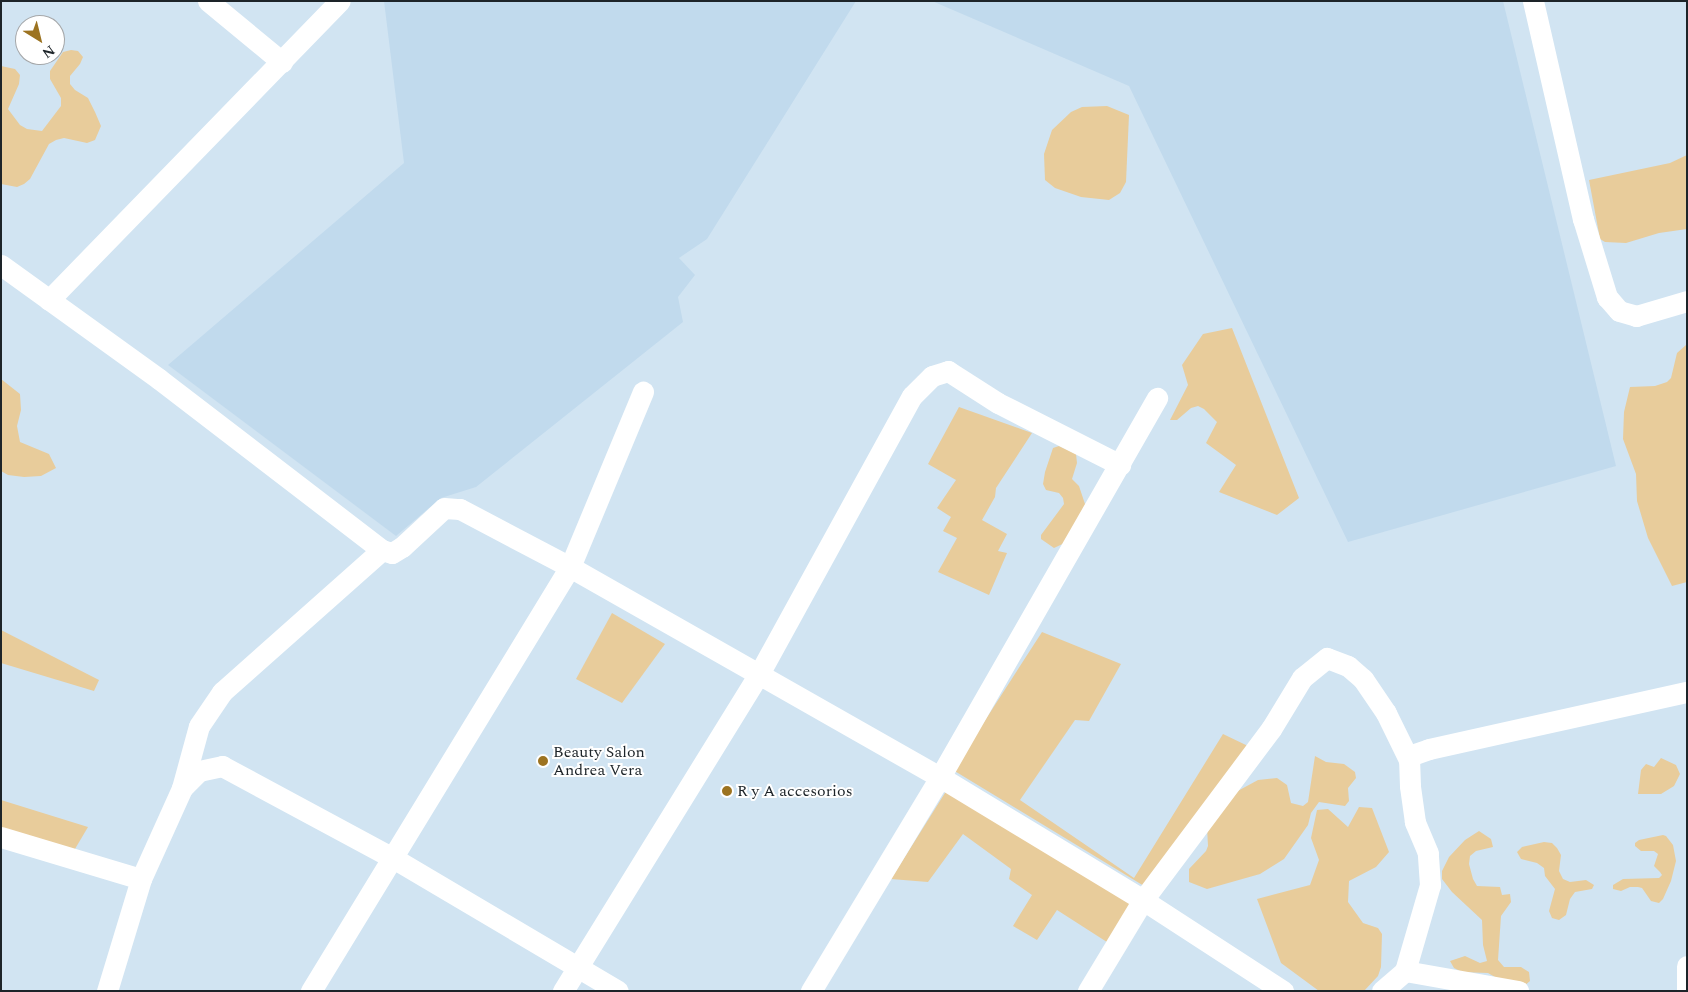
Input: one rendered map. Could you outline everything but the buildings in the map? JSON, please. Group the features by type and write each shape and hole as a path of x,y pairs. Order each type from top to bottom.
{"street":[{"path":"208,1 282,62"},
{"path":"50,300 340,1"},
{"path":"1533,1 1583,219 1606,297 1619,311 1636,316 1687,301"},
{"path":"1,265 159,379 382,550 392,553 402,547 444,508 460,509 570,567 940,777 1144,900 1283,991"},
{"path":"563,991 758,674 912,396 932,376 948,371 998,403 1120,465"},
{"path":"312,991 570,567 643,392"},
{"path":"810,991 940,777 1157,398"},
{"path":"107,991 141,879 182,788 199,726 222,692 382,550"},
{"path":"1088,991 1144,900 1271,729 1302,678 1327,658 1348,666 1363,679 1386,712 1409,760 1410,786 1415,822 1428,854 1430,885 1405,971 1382,991"},
{"path":"1409,760 1409,756 1429,748 1687,692"},
{"path":"182,788 199,771 222,766 393,858 618,991"},
{"path":"1,837 141,879"},
{"path":"1687,966 1687,991"},
{"path":"1405,971 1518,991"}],"shaded area":[{"path":"384,1 856,1 707,239 679,258 695,275 678,297 683,322 476,487 441,498 396,536 168,365 404,163"},
{"path":"932,1 1503,1 1616,466 1348,542 1129,86"},
{"path":"78,51 83,57 70,76 70,84 75,90 88,98 95,112 101,126 95,140 87,143 64,138 56,140 49,144 30,179 24,184 17,187 1,184 1,66 15,69 20,75 19,84 8,109 20,125 27,129 42,131 61,106 61,98 50,79 50,71 54,65 65,65 65,52"},
{"path":"1107,106 1129,115 1126,182 1120,193 1109,200 1081,197 1055,188 1045,180 1044,154 1052,130 1071,112 1082,107"},
{"path":"1687,155 1687,229 1659,233 1626,243 1605,242 1600,239 1589,180 1670,163"},
{"path":"1687,327 1687,582 1672,586 1648,538 1637,501 1636,474 1623,439 1624,412 1630,387 1655,386 1667,382 1671,378 1677,353 1686,345"},
{"path":"1232,328 1299,498 1277,515 1219,492 1236,465 1206,443 1217,422 1204,409 1198,406 1191,408 1177,420 1170,420 1188,385 1182,365 1203,334"},
{"path":"1,379 20,394 21,410 17,426 20,442 49,454 56,468 41,476 24,477 8,475 1,471"},
{"path":"959,407 1032,433 996,488 995,497 982,520 1007,534 998,551 1007,553 989,595 938,572 957,538 943,531 951,517 937,508 956,480 928,464"},
{"path":"1059,446 1076,454 1077,463 1072,479 1079,486 1087,510 1071,540 1054,548 1041,539 1041,535 1064,504 1063,498 1059,493 1046,490 1043,484 1053,448"},
{"path":"612,613 665,644 622,703 576,679"},
{"path":"1,630 99,680 94,691 1,663"},
{"path":"1042,632 1121,664 1089,721 1075,720 1020,800 1134,878 1223,734 1248,746 1149,889 953,770"},
{"path":"1315,756 1326,762 1344,764 1355,772 1356,778 1348,788 1349,801 1345,806 1319,802 1311,813 1308,825 1284,859 1260,874 1207,889 1189,882 1189,869 1206,851 1208,846 1207,827 1234,793 1258,780 1277,778 1287,785 1291,803 1303,806 1308,802"},
{"path":"1661,758 1676,765 1680,774 1674,786 1661,794 1638,794 1641,770 1646,764 1654,767"},
{"path":"950,785 1140,897 1110,944 1057,910 1037,940 1013,926 1032,895 1009,879 1011,869 963,834 928,882 891,879"},
{"path":"1,800 88,827 72,854 1,832"},
{"path":"1359,807 1372,808 1389,852 1376,867 1349,881 1348,902 1363,923 1378,928 1382,934 1381,967 1378,976 1364,991 1319,991 1281,963 1257,899 1310,885 1319,860 1311,838 1317,810 1328,809 1348,827"},
{"path":"1479,831 1491,839 1493,847 1476,851 1470,856 1469,864 1473,879 1477,886 1500,887 1502,895 1510,894 1511,902 1501,916 1498,960 1504,967 1521,967 1529,972 1530,981 1524,986 1502,981 1488,973 1462,972 1454,968 1450,961 1465,956 1480,963 1487,961 1483,945 1482,920 1452,892 1442,879 1442,871 1449,857 1465,840"},
{"path":"1663,835 1673,845 1676,861 1671,881 1663,899 1659,903 1651,901 1642,888 1638,887 1630,887 1621,891 1613,889 1613,885 1623,879 1659,878 1662,875 1654,866 1658,854 1654,851 1641,851 1635,846 1635,843 1639,840"},
{"path":"1544,842 1552,843 1561,855 1559,871 1563,879 1570,882 1586,880 1594,885 1592,889 1575,892 1570,899 1566,915 1559,920 1552,918 1549,911 1555,889 1545,876 1544,868 1537,863 1521,859 1517,852 1522,847"}],"place":[{"name":"Beauty Salon Andrea Vera","path":"543,761"},
{"name":"R y A accesorios","path":"727,791"}]}
